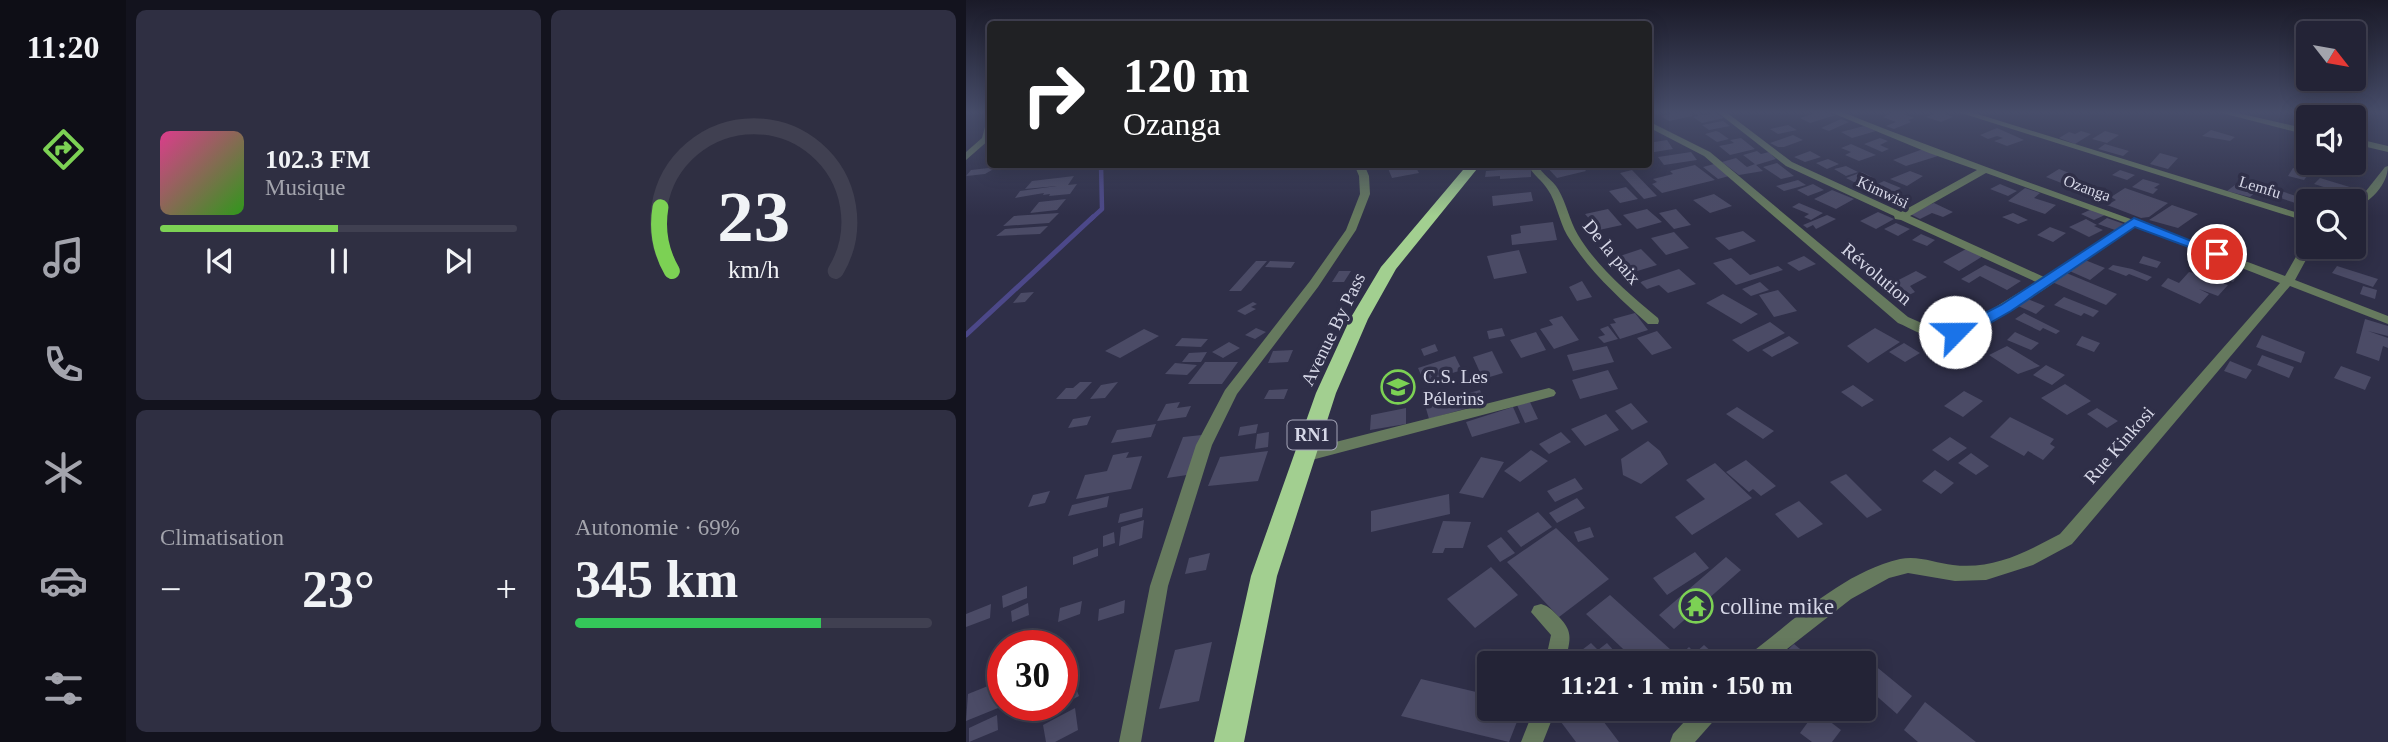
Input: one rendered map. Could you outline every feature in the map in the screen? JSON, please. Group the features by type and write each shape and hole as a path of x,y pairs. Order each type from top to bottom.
{"highway":[{"name":"Avenue By Pass","path":"1229,742 1264,576 1326,393 1359,318 1383,277 1409,240 1472,168"}],"street":[{"name":"Révolution","path":"1693,147 1707,154 1903,320 1927,332 1947,334 1976,325 2006,308 2134,222"},
{"name":"Kimwisi","path":"1766,147 1789,164 1899,217 2043,281"},
{"name":"Ozanga","path":"1924,147 2134,222 2388,320"},
{"name":"Lemfu","path":"2074,147 2296,215"},
{"path":"1130,742 1159,586 1204,445 1230,393 1314,284 1351,230 1365,194 1361,168"},
{"name":"De la paix","path":"1534,168 1536,174 1551,186 1563,219 1577,242 1613,287 1653,321"},
{"path":"2366,198 2388,169"},
{"path":"1899,217 1984,170"},
{"name":"Rue Kinkosi","path":"1770,651 1848,592 1882,572 1905,565 1958,573 1993,572 2027,562 2066,539 2289,280 2301,259"},
{"path":"1304,456 1549,393"},
{"path":"1541,612 1561,632 1557,651"},
{"path":"1532,742 1540,721"},
{"path":"1681,742 1699,721"}],"building":[{"path":"1652,147 1671,147 1673,149 1652,152"},
{"path":"1720,147 1752,147 1755,149 1730,155"},
{"path":"1857,147 1876,155 1859,161 1845,155 1851,152 1841,148"},
{"path":"1870,147 1889,149 1882,152"},
{"path":"2114,147 2129,151 2123,156 2098,149"},
{"path":"1923,149 1938,156 1906,166 1893,160"},
{"path":"1757,151 1761,154 1769,152 1776,159 1756,165 1743,155"},
{"path":"1810,151 1821,157 1805,162 1794,157"},
{"path":"1691,152 1697,160 1664,165 1658,157"},
{"path":"2160,153 2178,158 2168,169 2150,164"},
{"path":"1736,158 1747,167 1755,164 1763,171 1739,175 1722,162"},
{"path":"1828,159 1839,164 1827,169 1816,163"},
{"path":"1777,163 1794,176 1781,179 1763,167"},
{"path":"1714,164 1729,176 1718,179 1703,167"},
{"path":"1695,165 1715,180 1662,193 1652,184 1657,182 1653,179 1673,174 1670,171"},
{"path":"1846,166 1858,172 1846,176 1834,169"},
{"path":"995,168 985,174 966,176 971,170"},
{"path":"1388,168 1416,168 1419,173 1392,178"},
{"path":"1531,168 1531,177 1485,177 1486,171"},
{"path":"1548,168 1583,168 1586,171 1557,178"},
{"path":"2293,168 2296,169 2296,175 2308,175 2304,180 2288,176"},
{"path":"2059,169 2077,176 2064,184 2046,177"},
{"path":"1632,170 1657,196 1644,199 1620,173"},
{"path":"2120,170 2135,175 2127,180 2112,175"},
{"path":"1910,171 1923,176 1907,186 1890,179"},
{"path":"1862,172 1872,177 1856,183 1846,178"},
{"path":"1074,176 1068,185 1077,184 1070,194 1049,196 1050,194 1043,195 1044,193 1015,198 1020,191 1057,186 1025,189 1032,181"},
{"path":"2320,178 2353,188 2330,189 2314,184"},
{"path":"2143,179 2160,184 2154,188 2158,189 2153,194 2132,187"},
{"path":"1798,180 1806,185 1784,191 1776,186"},
{"path":"1884,181 1901,188 1888,195 1871,187"},
{"path":"2239,182 2259,189 2250,197 2227,191"},
{"path":"1813,184 1824,190 1808,196 1797,190"},
{"path":"2000,184 2017,191 2008,196 1990,189"},
{"path":"1626,187 1638,199 1620,203 1609,191"},
{"path":"2025,188 2040,193 2034,198 2056,205 2045,214 2008,201"},
{"path":"2125,188 2168,203 2149,217 2141,218 2107,205 2116,200 2111,197"},
{"path":"1832,190 1854,199 1836,209 1814,199"},
{"path":"2281,191 2296,196 2296,203 2274,196"},
{"path":"1531,192 1533,201 1493,206 1492,196"},
{"path":"1714,194 1732,206 1710,213 1693,200"},
{"path":"1066,199 1057,210 1030,213 1039,202"},
{"path":"1799,203 1823,213 1811,220 1804,217 1809,214 1792,207"},
{"path":"1934,203 1953,212 1943,217 1932,213 1920,219 1908,213"},
{"path":"2172,205 2198,214 2178,228 2149,220"},
{"path":"1608,209 1622,225 1599,230 1585,214"},
{"path":"1647,209 1662,222 1637,229 1623,215"},
{"path":"1676,209 1691,225 1674,229 1659,213"},
{"path":"2092,209 2105,215 2094,220 2081,214"},
{"path":"1878,212 1894,219 1876,229 1860,221"},
{"path":"1059,213 1049,223 1003,226 1014,216"},
{"path":"2013,213 2028,220 2018,224 2002,217"},
{"path":"1827,215 1836,219 1816,229 1813,225 1807,228 1803,225"},
{"path":"2107,218 2124,224 2115,230 2098,224"},
{"path":"2086,219 2103,230 2089,237 2069,227"},
{"path":"1553,222 1557,240 1512,245 1511,235 1521,233 1520,226"},
{"path":"1896,223 1910,229 1898,236 1884,229"},
{"path":"1048,226 1040,234 996,236 1005,229"},
{"path":"2050,227 2066,233 2053,242 2037,235"},
{"path":"1743,231 1756,241 1729,250 1715,238"},
{"path":"1674,232 1689,248 1666,255 1651,238"},
{"path":"1921,234 1935,240 1927,246 1912,240"},
{"path":"1641,249 1657,265 1621,276 1608,260"},
{"path":"1966,249 1983,256 1959,271 1943,262"},
{"path":"1519,250 1527,273 1494,279 1487,256"},
{"path":"1804,256 1816,264 1799,271 1787,263"},
{"path":"2143,256 2161,262 2157,268 2139,263"},
{"path":"1731,258 1750,275 1778,266 1783,270 1736,285 1713,263"},
{"path":"2080,258 2105,268 2090,280 2065,269"},
{"path":"2195,260 2239,275 2233,282 2189,266"},
{"path":"1256,261 1267,261 1241,291 1229,291"},
{"path":"1270,261 1295,262 1291,268 1265,267"},
{"path":"1985,265 2021,281 2007,290 1980,276 1969,283 1961,279"},
{"path":"2113,265 2152,277 2147,281 2129,274 2126,276 2108,269"},
{"path":"2337,266 2378,279 2373,287 2332,273"},
{"path":"1679,269 1696,284 1668,293 1659,285 1647,289 1640,282"},
{"path":"1339,271 1351,271 1344,282 1332,282"},
{"path":"1916,271 1927,277 1910,286 1915,292 1901,299 1883,288"},
{"path":"2064,272 2117,294 2106,305 2052,282"},
{"path":"2189,272 2228,285 2218,296 2199,289 2209,294 2200,304 2161,286 2168,278 2179,283"},
{"path":"1582,281 1592,297 1577,301 1569,287"},
{"path":"1760,282 1769,290 1751,296 1742,289"},
{"path":"2363,286 2377,290 2375,299 2360,294"},
{"path":"1778,290 1797,311 1774,317 1759,295"},
{"path":"1034,292 1025,302 1013,303 1021,293"},
{"path":"1723,294 1758,314 1741,324 1706,303"},
{"path":"2064,297 2099,311 2093,317 2084,313 2081,316 2054,305"},
{"path":"2025,298 2045,306 2036,314 2016,305"},
{"path":"1253,302 1257,304 1251,307 1256,309 1245,315 1237,311"},
{"path":"1635,313 1648,330 1620,339 1610,324 1616,323 1613,319"},
{"path":"2024,313 2060,331 2056,334 2043,328 2040,331 2015,319"},
{"path":"1562,316 1579,340 1554,349 1540,329 1553,325 1549,320"},
{"path":"2365,319 2388,326 2388,336 2368,331 2388,338 2388,348 2383,346 2379,361 2356,353"},
{"path":"1770,322 1785,333 1748,352 1732,340"},
{"path":"1608,326 1618,339 1604,343 1598,337 1605,335 1600,329"},
{"path":"1256,328 1266,332 1255,339 1245,335"},
{"path":"1502,328 1505,336 1489,339 1487,331"},
{"path":"1875,328 1900,342 1868,363 1847,346"},
{"path":"1144,329 1159,336 1120,358 1105,351"},
{"path":"1657,331 1672,348 1652,355 1637,338"},
{"path":"1536,332 1546,350 1521,358 1510,340"},
{"path":"2015,332 2039,343 2031,350 2007,340"},
{"path":"2262,335 2305,352 2301,363 2256,347"},
{"path":"1789,336 1799,343 1772,357 1762,350"},
{"path":"2082,336 2100,343 2094,352 2076,345"},
{"path":"1182,338 1208,339 1201,347 1175,346"},
{"path":"1229,342 1240,348 1223,358 1212,352"},
{"path":"1904,343 1920,353 1905,362 1889,352"},
{"path":"1435,344 1438,351 1424,356 1421,349"},
{"path":"1607,346 1614,362 1573,371 1567,355"},
{"path":"2007,346 2040,366 2018,374 1989,355"},
{"path":"1293,350 1288,362 1268,363 1273,351"},
{"path":"1492,351 1503,373 1483,379 1473,357"},
{"path":"1207,352 1201,362 1182,362 1189,353"},
{"path":"2262,355 2294,367 2289,378 2257,365"},
{"path":"1455,356 1462,370 1424,382 1418,368"},
{"path":"2230,361 2252,370 2246,379 2224,371"},
{"path":"1205,362 1238,362 1222,384 1188,384"},
{"path":"1175,363 1197,365 1187,375 1165,374"},
{"path":"2046,365 2065,375 2052,385 2033,375"},
{"path":"2341,366 2371,377 2365,390 2334,378"},
{"path":"1608,370 1618,389 1580,399 1572,380"},
{"path":"1080,382 1092,382 1076,399 1056,399 1066,388 1073,388"},
{"path":"1118,382 1105,398 1090,399 1101,385"},
{"path":"2065,384 2091,401 2067,415 2041,398"},
{"path":"1853,385 1874,400 1862,407 1841,392"},
{"path":"1288,389 1284,399 1264,399 1269,390"},
{"path":"1480,390 1485,403 1429,419 1425,405"},
{"path":"1964,391 1983,401 1963,417 1944,406"},
{"path":"1180,402 1177,408 1191,406 1186,417 1157,421 1166,404"},
{"path":"1530,402 1538,419 1525,423 1517,405"},
{"path":"1631,403 1648,422 1632,430 1615,411"},
{"path":"1513,407 1520,423 1472,437 1466,422"},
{"path":"1737,407 1774,431 1763,439 1726,414"},
{"path":"1406,408 1406,424 1370,430 1371,415"},
{"path":"2097,408 2118,421 2107,428 2087,414"},
{"path":"1606,414 1619,430 1585,446 1571,429"},
{"path":"1091,416 1087,425 1068,428 1073,419"},
{"path":"2010,417 2054,439 2050,444 2055,447 2043,460 2028,451 2024,456 1990,437"},
{"path":"1156,424 1151,437 1111,443 1117,430"},
{"path":"1258,424 1256,433 1238,436 1240,427"},
{"path":"1269,432 1268,447 1255,449 1257,434"},
{"path":"1561,432 1571,442 1549,454 1539,444"},
{"path":"1202,435 1187,475 1167,478 1183,437"},
{"path":"1950,437 1967,448 1948,461 1932,450"},
{"path":"1648,441 1660,451 1668,464 1641,484 1623,475 1621,459"},
{"path":"1531,450 1548,461 1520,482 1504,471"},
{"path":"1268,451 1258,481 1208,486 1220,457"},
{"path":"1129,452 1126,458 1142,456 1131,489 1076,499 1085,475 1107,471 1113,455"},
{"path":"1971,453 1989,466 1976,475 1958,463"},
{"path":"1481,457 1504,462 1483,498 1459,493"},
{"path":"1746,460 1776,486 1761,496 1753,489 1749,492 1726,472"},
{"path":"1715,463 1752,498 1692,535 1675,517 1705,499 1686,480"},
{"path":"1935,470 1954,483 1941,494 1922,481"},
{"path":"1846,474 1882,510 1867,518 1830,482"},
{"path":"1575,478 1583,489 1555,502 1547,491"},
{"path":"1050,491 1045,503 1028,507 1033,495"},
{"path":"1449,494 1450,514 1371,532 1371,511"},
{"path":"1109,496 1107,507 1068,516 1072,505"},
{"path":"1577,498 1585,508 1557,523 1549,513"},
{"path":"1799,501 1823,524 1798,538 1775,514"},
{"path":"1143,508 1142,517 1118,523 1120,514"},
{"path":"1538,512 1552,527 1521,547 1507,531"},
{"path":"1144,520 1142,538 1119,546 1121,527"},
{"path":"1443,521 1471,522 1463,548 1445,548 1443,553 1432,553"},
{"path":"1590,527 1594,537 1578,542 1574,532"},
{"path":"1556,528 1609,579 1559,617 1507,562"},
{"path":"1114,532 1115,543 1103,547 1103,536"},
{"path":"1501,537 1515,553 1500,562 1487,546"},
{"path":"1098,548 1098,556 1073,565 1073,557"},
{"path":"1695,552 1709,568 1667,595 1653,578"},
{"path":"1210,553 1206,570 1185,574 1189,558"},
{"path":"1726,557 1741,570 1674,629 1659,615"},
{"path":"1491,567 1518,595 1475,628 1447,599"},
{"path":"1027,586 1027,598 1003,608 1002,596"},
{"path":"1610,595 1671,650 1625,651 1586,614"},
{"path":"1125,600 1124,613 1098,621 1099,609"},
{"path":"1082,601 1080,614 1058,622 1060,608"},
{"path":"1028,603 1029,615 1012,622 1011,611"},
{"path":"991,604 990,618 966,627 966,614"},
{"path":"1212,642 1199,701 1159,709 1175,650"},
{"path":"1591,643 1598,650 1607,643 1614,651 1581,651"},
{"path":"1794,644 1802,651 1787,651"},
{"path":"1704,645 1711,651 1697,651"},
{"path":"1876,666 1912,696 1897,714 1876,696"},
{"path":"1421,679 1477,692 1477,721 1517,721 1509,742 1401,716"},
{"path":"987,686 987,712 966,721 968,694"},
{"path":"1925,702 1976,742 1918,742 1904,730"},
{"path":"987,720 997,721 998,730 969,742 969,728"},
{"path":"1051,721 1077,721 1078,730 1055,742 1046,742 1043,725"},
{"path":"1560,721 1603,721 1619,742 1576,742"},
{"path":"1809,721 1829,721 1841,730 1832,742 1812,742 1800,733"}],"waterway":[{"path":"1091,219 1102,209 1101,168"},
{"path":"966,335 1093,217"}],"place":[{"name":"C.S. Les Pélerins","path":"1398,387"},
{"name":"colline mike","path":"1696,606"}],"route":[{"path":"1955,332 1976,325 2006,308 2134,222 2217,254"}]}
